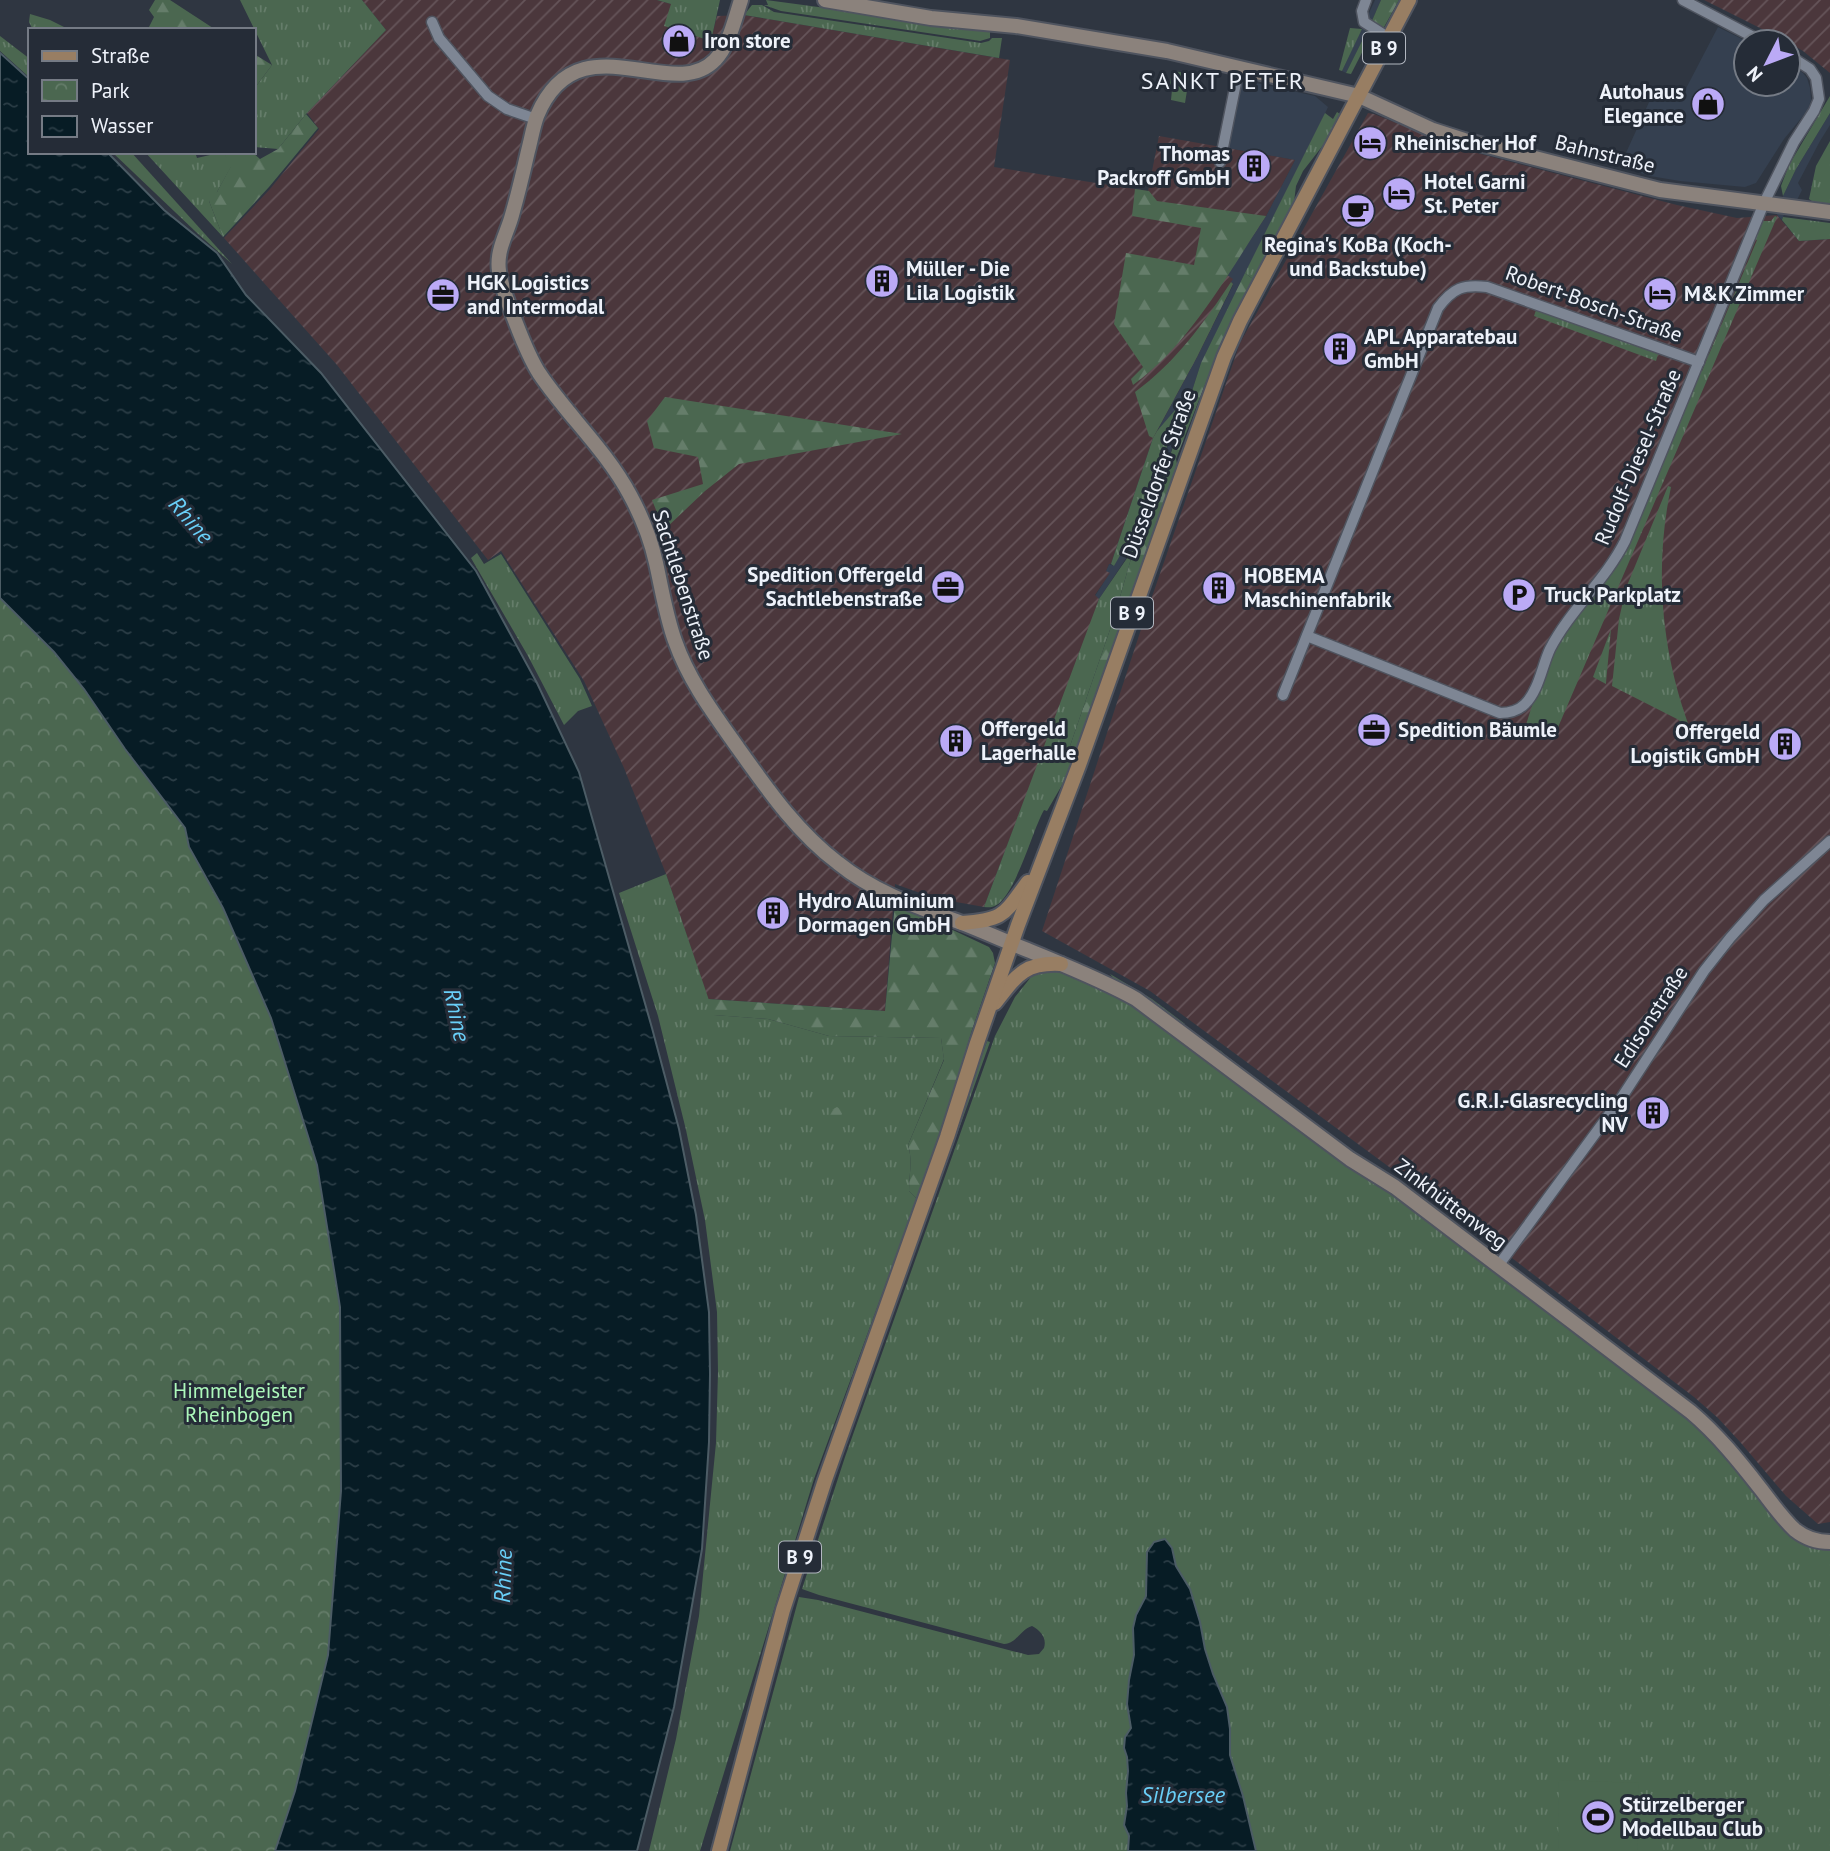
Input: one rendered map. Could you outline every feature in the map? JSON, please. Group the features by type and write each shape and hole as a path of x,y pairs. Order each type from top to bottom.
{"main road":[{"name":"Düsseldorfer Straße","path":"1012,944 1079,765 1224,357 1240,321 1409,0"},
{"path":"962,923 986,922 1002,914 1040,867"},
{"name":"B 9","path":"719,1851 783,1610 807,1535 1012,944"},
{"path":"988,1012 1024,970 1046,963 1061,964"}],"street":[{"path":"727,39 730,0"},
{"name":"Sachtlebenstraße","path":"741,0 734,25 716,59 702,70 690,74 676,74 620,66 596,67 580,71 554,89 544,101 536,120 511,221 499,253 498,266 502,285 524,346 537,370 617,472 640,514 656,562 669,624 688,671 707,703 785,811 803,833 823,851 872,887 905,903 1012,944"},
{"name":"Bahnstraße","path":"825,0 931,18 1016,26 1090,37 1167,51 1359,96 1433,130 1464,141 1660,190 1830,212"},
{"path":"1366,0 1362,11 1364,22 1390,38"},
{"path":"1682,0 1736,28"},
{"path":"432,22 439,38 488,96 507,109 536,120"},
{"name":"Rudolf-Diesel-Straße","path":"1307,636 1500,713 1511,713 1527,703 1557,637 1616,559 1625,541 1764,204 1794,142 1814,111 1819,99 1816,78 1802,64"},
{"path":"1220,162 1239,68"},
{"name":"Robert-Bosch-Straße","path":"1283,695 1438,308 1446,296 1458,288 1487,286 1699,362"},
{"name":"Edisonstraße","path":"1498,1266 1615,1107 1704,971 1730,937 1763,900 1830,841"},
{"name":"Zinkhüttenweg","path":"1012,944 1109,984 1161,1017 1334,1147 1395,1187 1709,1427 1796,1531 1818,1541 1830,1542"}],"shaded area":[{"path":"362,0 657,0 671,4 711,40 717,16 744,15 1010,60 994,167 1148,191 1159,136 1295,160 1266,216 1227,275 1233,279 1233,284 1153,438 1111,564 1106,571 1110,573 1095,595 1099,599 1094,616 984,907 934,898 895,884 885,1011 708,999 666,874 624,768 584,681 501,551 488,560 337,365 224,238 270,189 319,129 307,113 386,30"},
{"path":"1375,0 1381,0 1346,73 1342,71"},
{"path":"1704,0 1830,0 1830,73 1802,50 1802,28 1760,28"},
{"path":"1718,27 1732,34 1732,98 1802,98 1802,72 1807,78 1811,100 1808,110 1784,139 1756,183 1745,187 1650,176 1620,166 1655,89 1680,100"},
{"path":"1234,78 1315,96 1328,107 1201,363 1139,539 1099,599 1095,596 1109,574 1106,571 1109,564 1114,566 1168,445 1181,404 1157,431 1233,285 1227,275 1266,216 1295,160 1220,147"},
{"path":"1368,113 1458,148 1677,205 1737,218 1777,215 1799,241 1830,239 1830,1522 1818,1524 1786,1496 1718,1418 1694,1397 1487,1239 1150,991 1042,931 1147,611 1240,343"},
{"path":"1830,113 1830,125 1798,183 1802,190 1797,200 1790,199 1782,220 1777,215 1783,196"}],"green space":[{"path":"155,0 170,0 213,28 151,28 154,17 149,10"},
{"path":"240,0 362,0 386,30 306,114 278,149 256,147 256,86 272,65"},
{"path":"657,0 720,0 711,41 664,26 671,4"},
{"path":"766,0 990,30 990,38 980,41 781,11 764,5 768,5"},
{"path":"1381,0 1399,0 1383,29 1371,23"},
{"path":"752,5 762,5 774,12 981,43 992,38 1002,38 999,58 744,15"},
{"path":"30,14 66,28 32,28 29,22"},
{"path":"1350,28 1362,29 1342,71 1339,70"},
{"path":"1367,31 1371,35 1351,74 1346,73"},
{"path":"0,36 28,57 28,76 0,51"},
{"path":"256,55 272,65 256,86"},
{"path":"1172,71 1187,73 1186,77 1189,78 1185,103 1171,100 1172,90 1169,89"},
{"path":"1830,96 1830,113 1783,196 1781,186 1789,165"},
{"path":"1337,112 1340,114 1324,144 1303,171 1296,186 1294,202 1253,279 1245,273 1325,113 1333,119"},
{"path":"306,114 318,128 223,237 209,201 210,193 217,192 231,166 224,154 254,154 260,159 278,149"},
{"path":"1830,141 1830,205 1816,204 1809,199 1816,166"},
{"path":"114,154 133,154 232,264"},
{"path":"147,154 196,154 197,158 224,154 232,165 209,201 223,237"},
{"path":"1135,189 1149,191 1157,201 1266,216 1190,329 1172,350 1133,385 1131,379 1143,367 1114,324 1126,253 1194,265 1201,228 1132,216"},
{"path":"1777,217 1553,739 1525,728 1556,647 1624,554 1698,370 1702,371 1757,240 1754,238 1763,221 1771,221"},
{"path":"1783,217 1830,223 1830,239 1799,241 1782,220"},
{"path":"1245,273 1253,279 1222,341 1176,459 1178,468 1076,751 1069,749 1114,618 1134,548 1147,521 1201,363"},
{"path":"1231,282 1233,284 1197,357 1153,438 1149,436 1135,392 1188,342"},
{"path":"1536,310 1658,354 1656,361 1534,316"},
{"name":"Himmelgeister Rheinbogen","path":"0,339 304,722 417,1851 0,1851"},
{"path":"665,397 902,434 739,464 705,491 664,530 652,500 703,484 698,457 654,448 647,421"},
{"path":"1182,402 1144,506 1114,566 1111,564 1153,438"},
{"path":"1668,486 1671,487 1663,551 1664,615 1674,678 1694,739 1689,742 1679,720 1612,686 1619,619 1626,588"},
{"path":"1134,548 1114,618 1069,749 1076,751 1069,773 1047,811 1044,810 1010,889 995,906 984,907 1099,599"},
{"path":"477,553 484,564 501,554 580,679 592,706 578,711 564,725 528,656 471,558"},
{"path":"1611,629 1606,683 1606,684 1593,677"},
{"path":"666,874 714,1015 768,1019 829,1036 941,1038 944,1059 908,1145 911,1162 909,1191 917,1199 814,1479 700,1851 649,1851 676,1739 699,1616 716,1443 718,1372 717,1312 705,1220 658,1016 619,893"},
{"path":"895,903 989,947 995,963 917,1199 909,1191 911,1162 908,1145 944,1060 941,1038 829,1036 768,1019 713,1015 708,999 885,1011"},
{"path":"1052,969 1075,975 1131,1001 1157,1025 1181,1037 1380,1184 1701,1427 1775,1515 1830,1548 1830,1851 1256,1851 1230,1755 1227,1707 1205,1649 1190,1589 1176,1566 1172,1548 1147,1586 1146,1596 1136,1615 1133,1628 1134,1655 1127,1704 1131,1728 1125,1737 1124,1747 1128,1771 1124,1825 1129,1836 1128,1851 730,1851 799,1597 1028,1655 1039,1654 1044,1648 1042,1635 1032,1626 1004,1644 802,1589 845,1457 995,1036 1015,997 1031,977 1030,973"},
{"path":"1110,974 1152,999 1185,1024 1176,1021"},
{"path":"987,1041 990,1042 841,1459 838,1458"},
{"path":"1220,1050 1224,1054 1296,1108 1230,1062"},
{"path":"837,1107 843,1111 838,1135 833,1138 828,1136 827,1123 831,1110"},
{"path":"1536,1284 1685,1397 1535,1285"},
{"path":"788,1615 736,1819 727,1851 724,1851"},
{"name":"Stürzelberger Modellbau Club","path":"1559,1780 1639,1783 1637,1851 1558,1851"}],"water":[{"name":"Rhine","path":"0,53 28,78 28,154 109,154 164,210 217,253 246,295 321,373 476,571 537,683 579,772 679,1129 696,1215 709,1312 709,1442 702,1549 674,1707 637,1851 275,1851 295,1791 328,1655 341,1491 340,1307 317,1165 271,1018 223,908 189,847 185,828 125,749 84,689 54,652 0,598"},
{"name":"Silbersee","path":"1165,1539 1172,1548 1176,1566 1190,1589 1205,1649 1227,1707 1230,1755 1256,1851 1128,1851 1129,1836 1124,1825 1128,1771 1124,1748 1125,1737 1131,1728 1127,1704 1134,1655 1133,1628 1136,1615 1146,1596 1147,1552 1154,1542"}],"place":[{"name":"Iron store","path":"679,41"},
{"name":"Autohaus Elegance","path":"1708,104"},
{"name":"Rheinischer Hof","path":"1370,143"},
{"name":"Thomas Packroff GmbH","path":"1254,166"},
{"name":"Hotel Garni St. Peter","path":"1399,194"},
{"name":"Regina's KoBa (Koch- und Backstube)","path":"1358,211"},
{"name":"Müller - Die Lila Logistik","path":"882,281"},
{"name":"M&K Zimmer","path":"1660,294"},
{"name":"HGK Logistics and Intermodal","path":"443,295"},
{"name":"APL Apparatebau GmbH","path":"1340,349"},
{"name":"Spedition Offergeld Sachtlebenstraße","path":"948,587"},
{"name":"HOBEMA Maschinenfabrik","path":"1219,588"},
{"name":"Truck Parkplatz","path":"1519,595"},
{"name":"Spedition Bäumle","path":"1374,730"},
{"name":"Offergeld Lagerhalle","path":"956,741"},
{"name":"Offergeld Logistik GmbH","path":"1785,744"},
{"name":"Hydro Aluminium Dormagen GmbH","path":"773,913"},
{"name":"G.R.I.-Glasrecycling NV","path":"1653,1113"},
{"name":"Stürzelberger Modellbau Club","path":"1598,1817"}],"district":[{"name":"SANKT PETER","path":"1223,81"}]}
